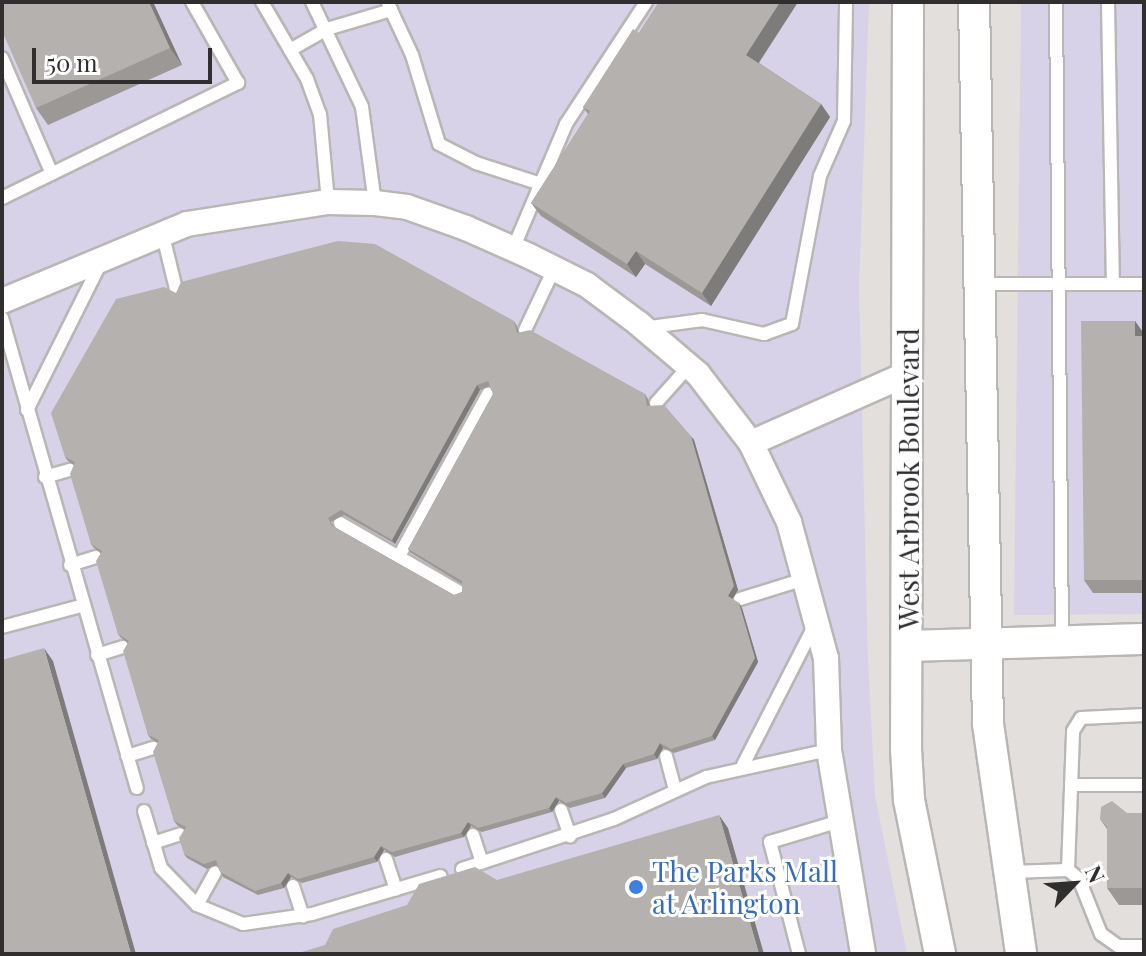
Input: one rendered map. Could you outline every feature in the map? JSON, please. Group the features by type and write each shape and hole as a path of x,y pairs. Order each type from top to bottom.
{"street":[{"name":"West Arbrook Boulevard","path":"908,2 909,800 940,954"},
{"path":"974,2 988,724 1021,954"},
{"path":"2,301 162,232 234,214 328,202 407,207 513,249 587,285 689,366 751,443 789,522 808,578 826,658 829,750 863,954"},
{"path":"751,443 909,373"},
{"path":"907,646 987,641 1144,639"}],"lane":[{"path":"2,198 238,83 192,2"},
{"path":"262,2 290,50 320,114 328,202"},
{"path":"312,2 362,107 375,203"},
{"path":"513,249 538,183 566,124 646,2"},
{"path":"643,328 702,320 764,334 792,324 820,176 844,121 846,2"},
{"path":"1056,2 1062,640"},
{"path":"1108,2 1113,284"},
{"path":"290,50 327,29 389,6 412,55 439,144 538,183"},
{"path":"2,58 52,174"},
{"path":"162,232 176,289"},
{"path":"27,410 105,254"},
{"path":"525,330 554,269"},
{"path":"981,284 1144,284"},
{"path":"2,318 81,606 137,788"},
{"path":"656,403 689,366"},
{"path":"399,556 488,394"},
{"path":"45,477 70,470"},
{"path":"340,523 458,591"},
{"path":"70,565 96,557"},
{"path":"740,599 808,578"},
{"path":"2,627 81,606"},
{"path":"743,765 817,620"},
{"path":"97,655 123,647"},
{"path":"1068,870 1073,731 1081,718 1144,715"},
{"path":"127,756 154,748"},
{"path":"462,869 570,836 675,789 743,765 829,750"},
{"path":"666,756 675,789"},
{"path":"1071,785 1144,785"},
{"path":"561,810 570,836"},
{"path":"144,811 161,868 197,905 243,924 303,916 440,876"},
{"path":"799,954 770,842 840,821"},
{"path":"153,843 180,834"},
{"path":"473,835 482,863"},
{"path":"386,859 396,889"},
{"path":"1008,872 1068,870 1079,879 1101,934 1118,946 1144,946"},
{"path":"197,905 215,873"},
{"path":"293,886 303,916"}],"shaded area":[{"path":"2,2 869,2 859,287 868,661 875,796 907,954 2,954"},
{"path":"1021,2 1144,2 1144,614 1014,615"}],"building":[{"path":"2,2 149,2 170,48 36,108 2,31"},
{"path":"659,2 780,2 746,55 821,104 702,293 636,251 627,264 531,203 590,111 583,107 633,29 639,33"},
{"path":"338,241 375,244 514,321 517,333 530,330 645,394 647,406 664,405 691,436 734,586 728,596 739,603 755,658 712,736 671,749 660,743 654,754 623,764 602,793 566,803 556,797 549,808 478,828 468,822 461,833 392,852 381,846 374,857 298,879 288,873 281,883 255,891 220,872 216,860 204,864 184,854 179,838 186,827 174,821 153,752 159,740 148,735 123,651 129,641 118,634 96,561 102,551 91,544 70,474 75,462 65,457 51,413 116,299 164,287 176,293 181,282","holes":["488,381 493,394 408,549 462,581 462,592 454,595 332,526 328,518 341,510 392,540 477,385"]},
{"path":"1081,321 1135,321 1135,336 1144,336 1144,580 1084,580"},
{"path":"44,648 131,954 2,954 2,660"},
{"path":"1112,801 1127,813 1144,813 1144,888 1107,888 1107,827 1100,819 1101,807"},
{"name":"The Parks Mall at Arlington","path":"719,815 759,954 295,954 325,945 333,929 407,905 419,884 475,867 497,880"}],"place":[{"name":"The Parks Mall at Arlington","path":"636,887"}]}
